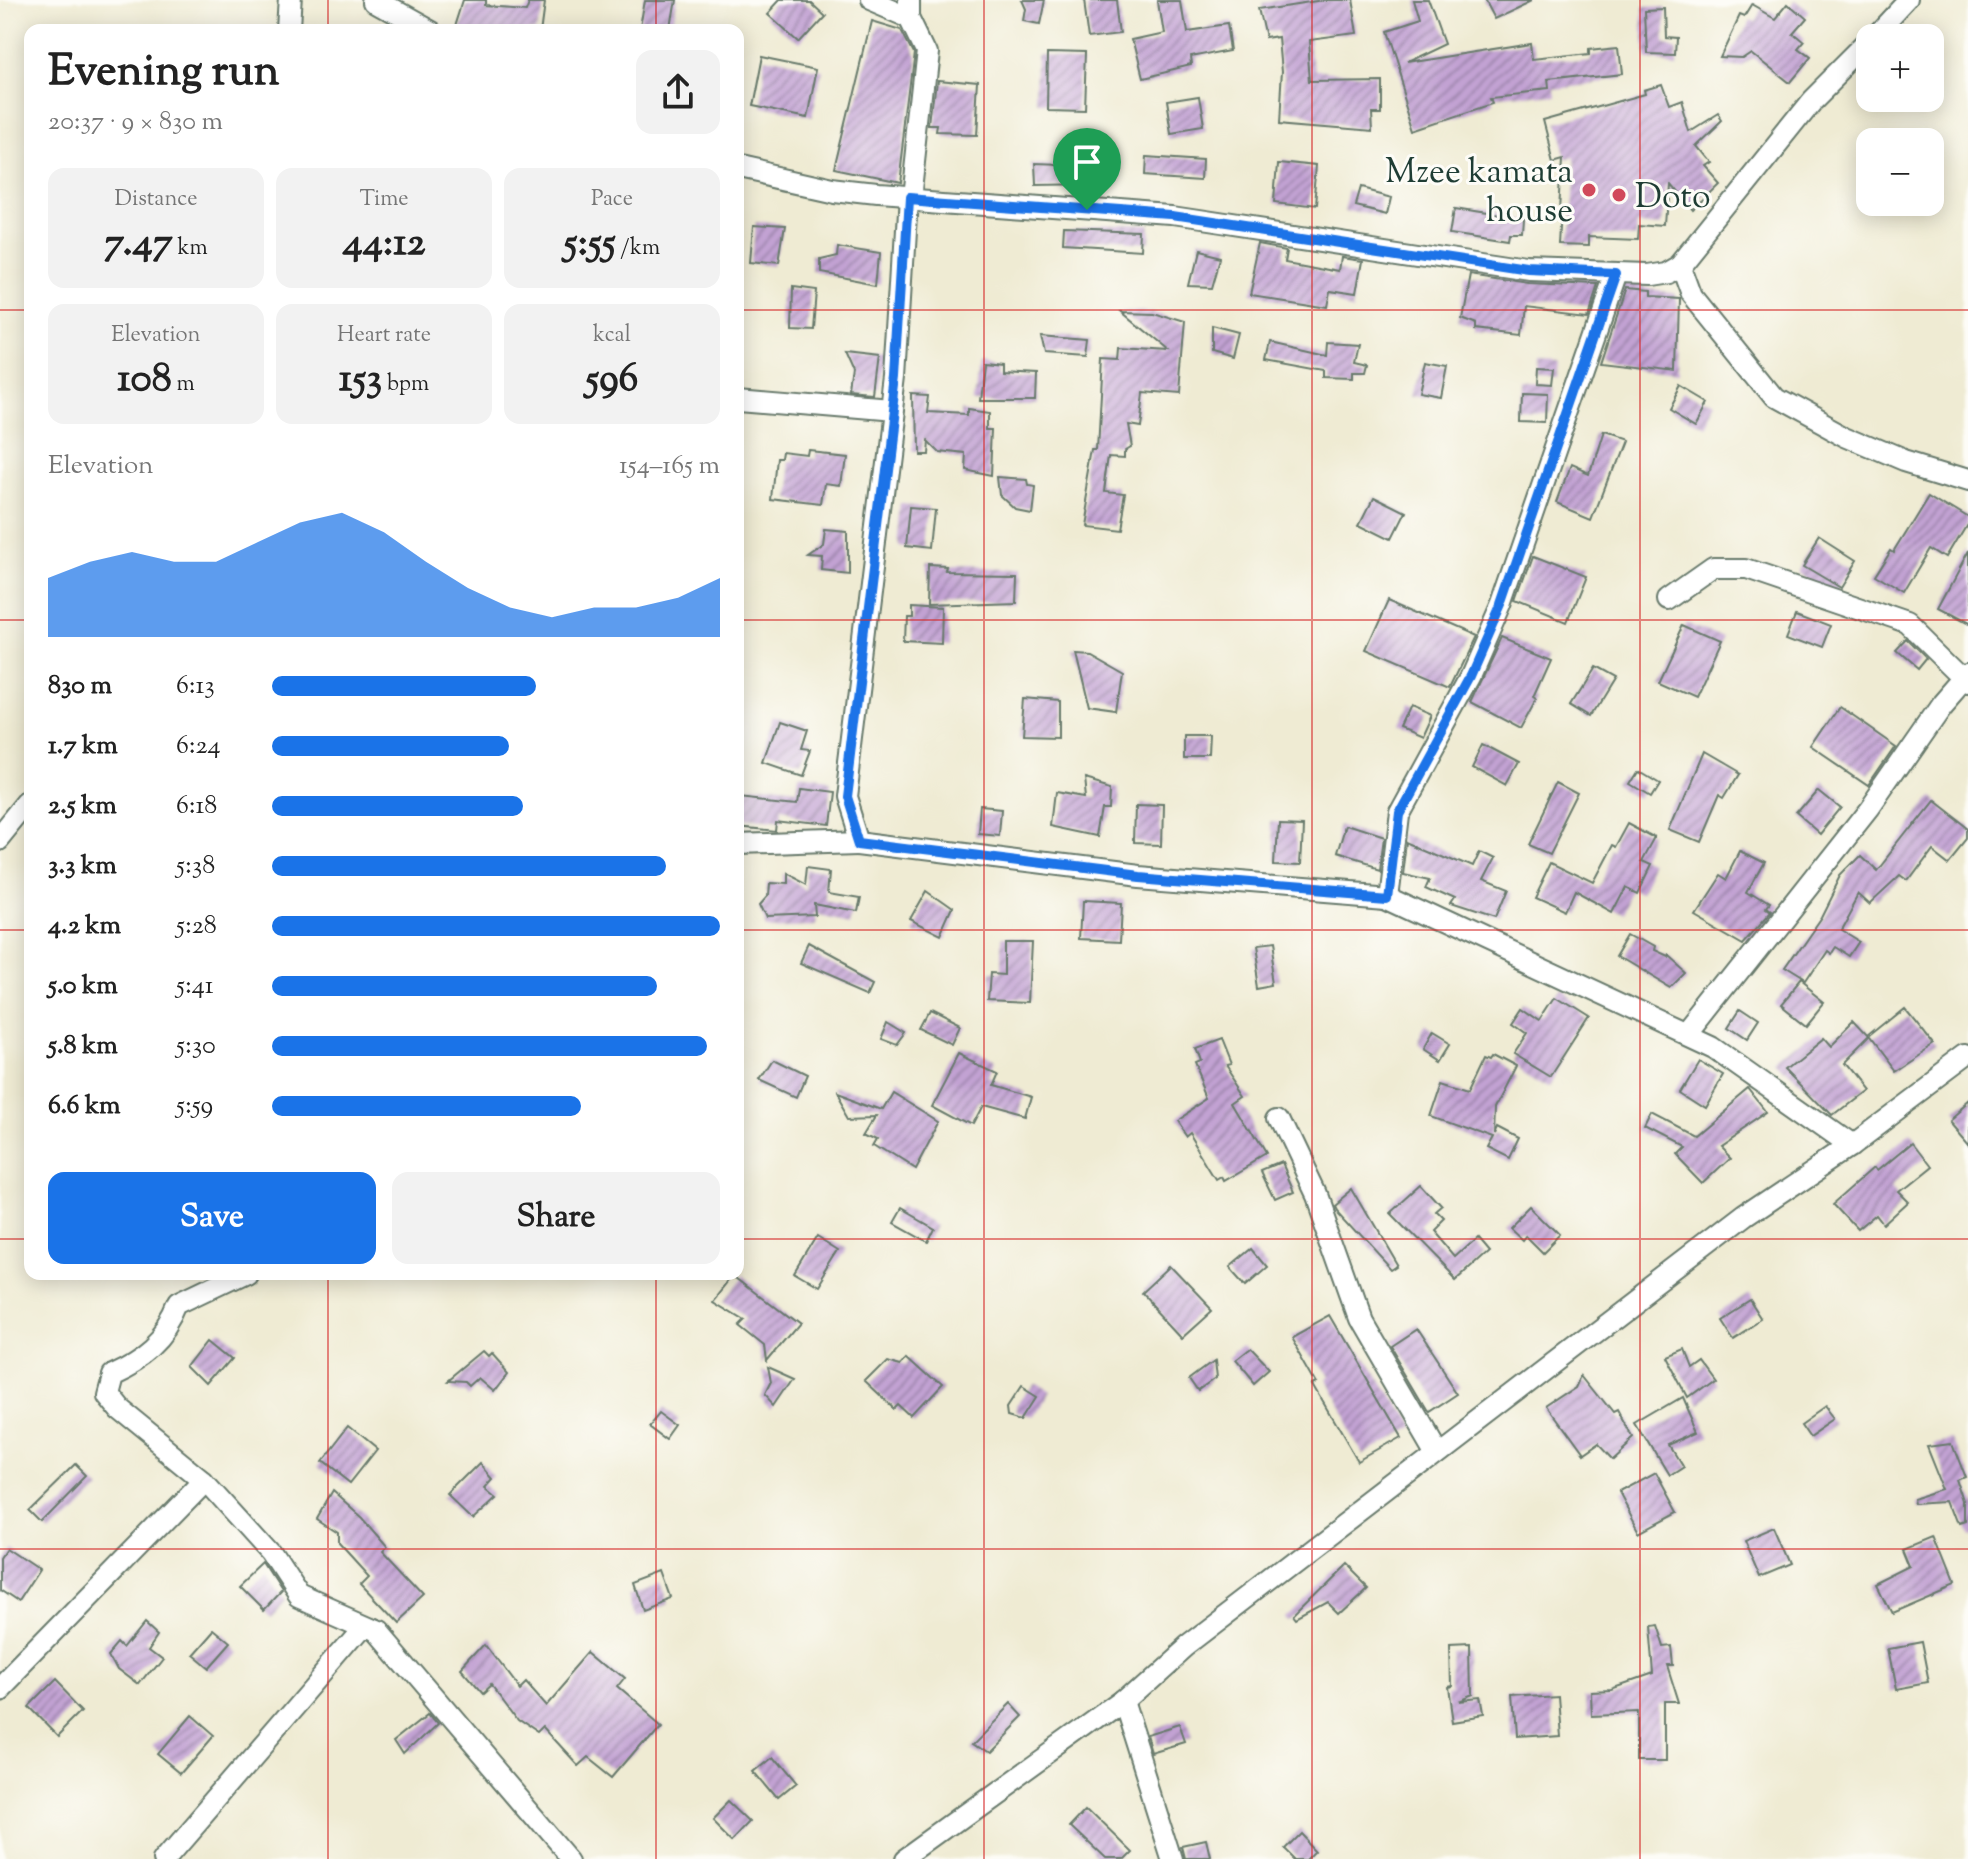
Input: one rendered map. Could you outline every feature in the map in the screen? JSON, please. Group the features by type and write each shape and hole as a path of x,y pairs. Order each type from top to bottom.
{"street":[{"path":"289,24 291,0"},
{"path":"376,0 419,24"},
{"path":"859,840 845,796 892,411 909,198 927,51 911,9 869,0"},
{"path":"1887,24 1909,0"},
{"path":"744,170 832,190 1175,217 1529,271 1647,275 1666,272 1680,264 1811,101 1856,56"},
{"path":"1680,264 1691,294 1774,397 1847,437 1906,462 1968,481"},
{"path":"1387,895 1397,811 1471,676 1502,605 1616,275"},
{"path":"744,399 892,411"},
{"path":"1669,600 1713,569 1746,569 1910,625 1967,678 1941,704 1868,809 1689,1035"},
{"path":"0,842 24,812"},
{"path":"744,844 859,840 1138,875 1387,895 1713,1047 1852,1145"},
{"path":"904,1859 1123,1701 1183,1647 1743,1218 1852,1145 1968,1058"},
{"path":"1279,1118 1315,1194 1359,1318 1437,1452"},
{"path":"233,1280 179,1306 172,1324 154,1347 109,1373 104,1392 117,1408 204,1479 271,1553 299,1596 376,1630 571,1859"},
{"path":"0,1688 204,1479"},
{"path":"164,1859 365,1626 376,1630"},
{"path":"1123,1701 1173,1859"}],"building":[{"path":"465,0 486,0 486,5 525,8 528,0 544,0 541,24 457,24"},
{"path":"645,0 675,0 671,24 641,24"},
{"path":"782,0 809,0 822,12 798,38 770,13"},
{"path":"1022,0 1044,0 1039,24 1024,21 1026,9"},
{"path":"1084,0 1117,0 1121,32 1089,36"},
{"path":"1157,0 1182,0 1187,32 1229,26 1233,51 1190,59 1191,67 1140,79 1130,39 1162,32"},
{"path":"1325,0 1350,0 1356,36 1309,42 1312,80 1380,79 1380,109 1371,109 1372,127 1279,119 1282,72 1279,39 1266,41 1259,10"},
{"path":"1412,0 1428,0 1444,44 1404,63 1532,43 1534,59 1591,53 1591,48 1619,45 1622,74 1549,82 1550,91 1491,97 1493,102 1415,128 1384,32 1418,21"},
{"path":"1484,0 1534,0 1494,19"},
{"path":"1788,2 1805,17 1792,32 1804,42 1798,49 1810,58 1790,82 1751,51 1742,57 1720,56 1739,16 1744,18 1752,5 1775,18"},
{"path":"1663,7 1664,36 1676,37 1675,53 1646,52 1644,8"},
{"path":"872,21 902,30 914,53 898,183 836,170"},
{"path":"1047,54 1087,55 1085,108 1046,107"},
{"path":"759,55 818,67 808,118 749,106"},
{"path":"937,81 980,85 977,135 940,134 941,128 932,128"},
{"path":"1661,85 1669,107 1682,102 1691,132 1718,115 1722,121 1696,146 1709,162 1703,166 1718,183 1690,210 1668,183 1665,226 1639,224 1638,239 1589,237 1589,247 1560,246 1565,157 1555,160 1545,122 1645,94 1644,90"},
{"path":"1198,97 1203,129 1171,134 1166,102"},
{"path":"1087,155 1088,185 1035,186 1034,164 1060,165 1061,156"},
{"path":"1146,155 1206,159 1205,178 1145,174"},
{"path":"1279,162 1319,166 1315,209 1276,204"},
{"path":"1358,189 1389,197 1385,214 1353,206"},
{"path":"1456,208 1523,219 1522,235 1511,235 1510,241 1452,232"},
{"path":"754,227 785,229 779,266 751,263"},
{"path":"1064,231 1144,234 1143,253 1063,248"},
{"path":"1260,243 1287,248 1285,259 1340,269 1342,256 1363,259 1357,293 1330,289 1327,305 1249,293"},
{"path":"837,245 881,252 878,284 819,273 819,259 836,255"},
{"path":"1196,250 1220,256 1212,284 1188,283"},
{"path":"1468,275 1527,284 1598,287 1589,314 1524,306 1521,335 1476,330 1476,324 1460,318"},
{"path":"791,289 814,292 811,329 790,328"},
{"path":"1625,290 1645,292 1645,297 1679,299 1677,371 1601,362"},
{"path":"1120,311 1152,312 1185,322 1179,396 1142,393 1138,426 1126,424 1130,446 1125,449 1125,456 1111,455 1106,493 1123,495 1117,529 1082,525 1095,450 1098,450 1103,359 1120,360 1121,348 1168,351"},
{"path":"1212,328 1239,335 1233,359 1212,353"},
{"path":"1040,336 1090,340 1088,357 1044,354"},
{"path":"1270,342 1327,355 1328,342 1358,344 1354,362 1367,365 1365,373 1354,373 1354,379 1326,378 1326,371 1266,360"},
{"path":"845,354 880,358 875,397 851,395 854,374"},
{"path":"982,361 1000,363 1000,371 1036,373 1035,398 978,398"},
{"path":"1425,362 1447,366 1441,398 1418,394"},
{"path":"1536,367 1554,368 1552,385 1535,384"},
{"path":"1681,386 1708,402 1696,424 1669,408"},
{"path":"1522,393 1548,394 1547,423 1521,422"},
{"path":"913,396 930,397 928,413 969,415 969,408 990,411 990,428 996,428 994,476 965,470 966,455 937,452 925,440 924,451 914,451"},
{"path":"1601,435 1622,442 1593,517 1557,502 1570,468 1588,476"},
{"path":"808,450 845,454 841,486 826,484 823,505 773,499 777,460 782,460 783,453 807,456"},
{"path":"1000,477 1026,479 1027,484 1033,485 1030,510 1015,507 1002,495"},
{"path":"1929,493 1968,517 1968,523 1947,558 1931,548 1904,593 1874,575 1891,548 1894,550"},
{"path":"1374,496 1406,512 1393,538 1361,522"},
{"path":"911,506 936,508 932,551 907,548"},
{"path":"826,529 848,531 848,573 821,570 822,556 808,555 824,544"},
{"path":"1819,538 1855,561 1839,587 1802,565"},
{"path":"1968,553 1968,625 1938,609"},
{"path":"1533,556 1586,577 1568,622 1517,601"},
{"path":"930,568 948,569 947,572 1017,573 1016,601 929,604"},
{"path":"1389,600 1474,637 1450,687 1366,651"},
{"path":"909,605 943,607 942,643 903,641 904,616 909,616"},
{"path":"1797,611 1831,624 1822,647 1788,634"},
{"path":"1684,625 1720,641 1694,697 1658,681"},
{"path":"1502,638 1551,658 1534,696 1537,698 1521,728 1472,702"},
{"path":"1908,641 1926,659 1917,670 1897,653"},
{"path":"1073,650 1087,651 1122,671 1116,712 1087,708"},
{"path":"1593,669 1613,680 1591,716 1571,704"},
{"path":"1025,699 1058,702 1058,737 1022,736"},
{"path":"1409,707 1430,716 1420,738 1399,729"},
{"path":"1840,707 1896,746 1869,785 1813,747"},
{"path":"780,722 807,731 801,750 810,751 801,775 766,763"},
{"path":"1184,736 1211,736 1210,759 1184,759"},
{"path":"1483,745 1519,764 1507,786 1472,767"},
{"path":"1702,754 1738,775 1724,798 1719,795 1699,842 1670,830"},
{"path":"1638,768 1658,780 1650,793 1630,781"},
{"path":"1084,779 1112,787 1111,807 1105,807 1100,837 1053,827 1057,793 1086,798"},
{"path":"1558,782 1579,793 1549,853 1528,844"},
{"path":"799,788 830,792 826,826 778,820 777,830 744,827 744,796 797,802"},
{"path":"1819,790 1840,807 1817,835 1796,817"},
{"path":"1931,800 1968,829 1968,838 1950,860 1932,846 1906,881 1899,876 1870,903 1858,892 1838,929 1859,942 1849,957 1833,947 1829,953 1825,950 1803,983 1782,970 1820,915 1840,875 1860,855 1876,870"},
{"path":"1136,804 1162,805 1161,844 1135,843"},
{"path":"980,809 1002,811 1000,836 978,834"},
{"path":"1278,819 1302,820 1300,862 1276,861"},
{"path":"1629,823 1657,838 1644,862 1653,866 1640,893 1628,887 1614,914 1574,892 1565,912 1532,897 1549,862 1592,883 1612,845 1616,847"},
{"path":"1344,826 1381,838 1377,869 1335,856"},
{"path":"1407,838 1472,866 1479,851 1493,858 1481,881 1506,891 1494,920 1451,906 1455,900 1426,887 1430,878 1403,872"},
{"path":"1740,851 1764,863 1748,892 1769,905 1766,909 1770,912 1746,940 1694,910 1718,873 1726,878"},
{"path":"808,866 831,869 829,892 859,897 856,913 814,905 815,917 765,919 758,904 765,896 766,883 783,884 783,873 806,885"},
{"path":"928,891 955,910 943,937 911,921"},
{"path":"1083,901 1121,903 1119,940 1081,938"},
{"path":"1630,934 1653,947 1652,951 1666,955 1686,973 1671,988 1617,956"},
{"path":"1003,941 1033,941 1030,1003 987,1001 989,974 1003,975"},
{"path":"809,946 875,982 870,993 801,963"},
{"path":"1270,946 1276,983 1259,986 1253,948"},
{"path":"1799,982 1824,1002 1806,1024 1781,1004"},
{"path":"1557,998 1589,1018 1551,1077 1513,1054 1527,1033 1513,1023 1523,1008 1542,1021"},
{"path":"1905,1007 1935,1044 1894,1071 1869,1038 1842,1065 1863,1091 1832,1115 1785,1067 1821,1038 1829,1047 1854,1022 1868,1037"},
{"path":"1740,1011 1758,1023 1747,1040 1729,1028"},
{"path":"930,1013 960,1028 952,1045 921,1030"},
{"path":"888,1022 906,1033 897,1045 881,1039"},
{"path":"1432,1033 1450,1044 1440,1060 1423,1049"},
{"path":"1219,1040 1229,1065 1225,1066 1245,1096 1235,1103 1267,1157 1226,1181 1224,1177 1219,1180 1190,1133 1185,1137 1174,1121 1209,1098 1195,1065 1200,1063 1195,1049"},
{"path":"959,1053 997,1071 991,1085 1031,1097 1025,1119 981,1107 971,1126 932,1105"},
{"path":"1493,1054 1516,1066 1495,1107 1494,1135 1497,1128 1518,1139 1508,1160 1486,1149 1492,1138 1431,1116 1443,1080 1470,1089 1486,1055 1491,1057"},
{"path":"1698,1059 1723,1074 1705,1105 1680,1089"},
{"path":"772,1060 805,1076 796,1097 759,1080"},
{"path":"1750,1089 1768,1112 1718,1146 1730,1158 1703,1183 1675,1154 1682,1147 1645,1128 1652,1114 1694,1136"},
{"path":"835,1092 881,1109 891,1092 938,1121 912,1170 874,1146 878,1139 866,1133 877,1115 849,1116"},
{"path":"1968,1103 1968,1143 1948,1120"},
{"path":"1910,1143 1927,1165 1896,1190 1908,1202 1884,1224 1877,1215 1858,1231 1833,1204 1875,1167 1877,1170"},
{"path":"1281,1165 1293,1192 1275,1200 1262,1173"},
{"path":"1421,1186 1441,1208 1434,1214 1441,1221 1430,1232 1453,1259 1474,1240 1485,1253 1455,1280 1390,1214"},
{"path":"1351,1188 1396,1265 1390,1269 1332,1204"},
{"path":"1531,1206 1560,1235 1543,1252 1526,1235 1522,1240 1509,1228"},
{"path":"900,1208 933,1227 926,1241 892,1222"},
{"path":"818,1238 840,1252 817,1289 795,1276"},
{"path":"1253,1248 1267,1265 1245,1284 1230,1267"},
{"path":"1171,1265 1212,1308 1183,1334 1143,1291"},
{"path":"731,1280 742,1280 798,1323 767,1360 765,1345 740,1325 746,1319 715,1300"},
{"path":"1750,1299 1763,1319 1733,1338 1720,1318"},
{"path":"1330,1316 1401,1438 1359,1462 1315,1386 1319,1384 1292,1337"},
{"path":"1416,1329 1458,1393 1429,1412 1390,1346"},
{"path":"213,1340 235,1358 211,1386 192,1367"},
{"path":"1247,1349 1269,1372 1253,1386 1232,1361"},
{"path":"1682,1349 1689,1367 1699,1360 1713,1379 1687,1398 1665,1356"},
{"path":"484,1351 489,1356 492,1353 509,1372 495,1390 480,1377 470,1386 466,1382 448,1381"},
{"path":"909,1356 943,1387 914,1418 901,1406 897,1410 866,1381 888,1359 903,1363"},
{"path":"1213,1360 1215,1379 1198,1391 1189,1378"},
{"path":"768,1367 795,1379 776,1407 765,1395 771,1383"},
{"path":"1584,1375 1615,1414 1619,1412 1633,1438 1610,1459 1596,1444 1580,1455 1546,1408 1579,1386"},
{"path":"1024,1386 1040,1396 1026,1418 1012,1414 1011,1406"},
{"path":"1683,1398 1698,1432 1668,1445 1681,1466 1667,1475 1637,1425"},
{"path":"1825,1406 1835,1419 1810,1436 1801,1423"},
{"path":"661,1411 680,1425 670,1439 650,1424"},
{"path":"347,1428 375,1451 348,1485 320,1463"},
{"path":"1953,1441 1967,1477 1960,1480 1968,1504 1968,1526 1962,1528 1952,1502 1916,1504 1915,1499 1947,1489 1929,1444"},
{"path":"483,1462 496,1477 488,1486 498,1494 473,1517 450,1495"},
{"path":"76,1465 87,1476 42,1522 30,1510"},
{"path":"1654,1473 1675,1512 1638,1532 1617,1493"},
{"path":"332,1493 359,1517 385,1547 380,1552 423,1598 396,1623 359,1584 367,1576 337,1543 337,1532 317,1519"},
{"path":"1774,1528 1790,1565 1759,1578 1743,1541"},
{"path":"1936,1537 1955,1585 1892,1612 1878,1584 1914,1566 1907,1549"},
{"path":"6,1548 39,1570 18,1602 0,1590 0,1557"},
{"path":"263,1564 281,1592 264,1610 240,1586"},
{"path":"1344,1566 1366,1588 1339,1613 1328,1602 1297,1619 1294,1615"},
{"path":"664,1574 673,1599 643,1610 635,1585"},
{"path":"147,1621 159,1632 149,1647 162,1657 140,1685 119,1669 111,1654 122,1641 127,1646"},
{"path":"1655,1626 1662,1648 1671,1647 1673,1666 1667,1666 1679,1704 1665,1704 1665,1760 1639,1760 1639,1712 1591,1714 1590,1691 1612,1690 1652,1676 1648,1627"},
{"path":"211,1628 228,1642 206,1667 189,1653"},
{"path":"1920,1642 1928,1683 1896,1689 1888,1648"},
{"path":"486,1645 517,1686 523,1680 546,1706 593,1652 625,1679 617,1689 658,1724 613,1777 588,1757 578,1766 545,1730 539,1736 517,1721 489,1684 480,1692 462,1671"},
{"path":"1472,1648 1473,1696 1458,1702 1480,1700 1483,1716 1452,1721 1447,1687 1452,1686 1451,1649"},
{"path":"55,1682 83,1711 57,1737 29,1708"},
{"path":"1554,1694 1557,1736 1515,1739 1512,1697"},
{"path":"1008,1704 1020,1717 986,1751 971,1741"},
{"path":"430,1713 438,1723 405,1754 396,1740"},
{"path":"190,1716 213,1736 181,1773 158,1754"},
{"path":"1180,1727 1186,1744 1153,1754 1148,1737"},
{"path":"772,1757 796,1786 779,1800 755,1771"},
{"path":"731,1800 753,1821 735,1840 713,1818"},
{"path":"1086,1807 1130,1850 1121,1859 1105,1859 1069,1825"},
{"path":"1299,1831 1317,1850 1308,1859 1295,1859 1283,1847"},
{"path":"1206,1842 1210,1859 1186,1859 1183,1847"}],"place":[{"name":"Mzee kamata house","path":"1589,190"},
{"name":"Doto","path":"1619,195"}],"route":[{"path":"907,197 1087,210 1175,217 1529,271 1616,275 1502,605 1471,676 1397,811 1387,895 1138,875 859,840 845,796 896,379 907,197"}]}
